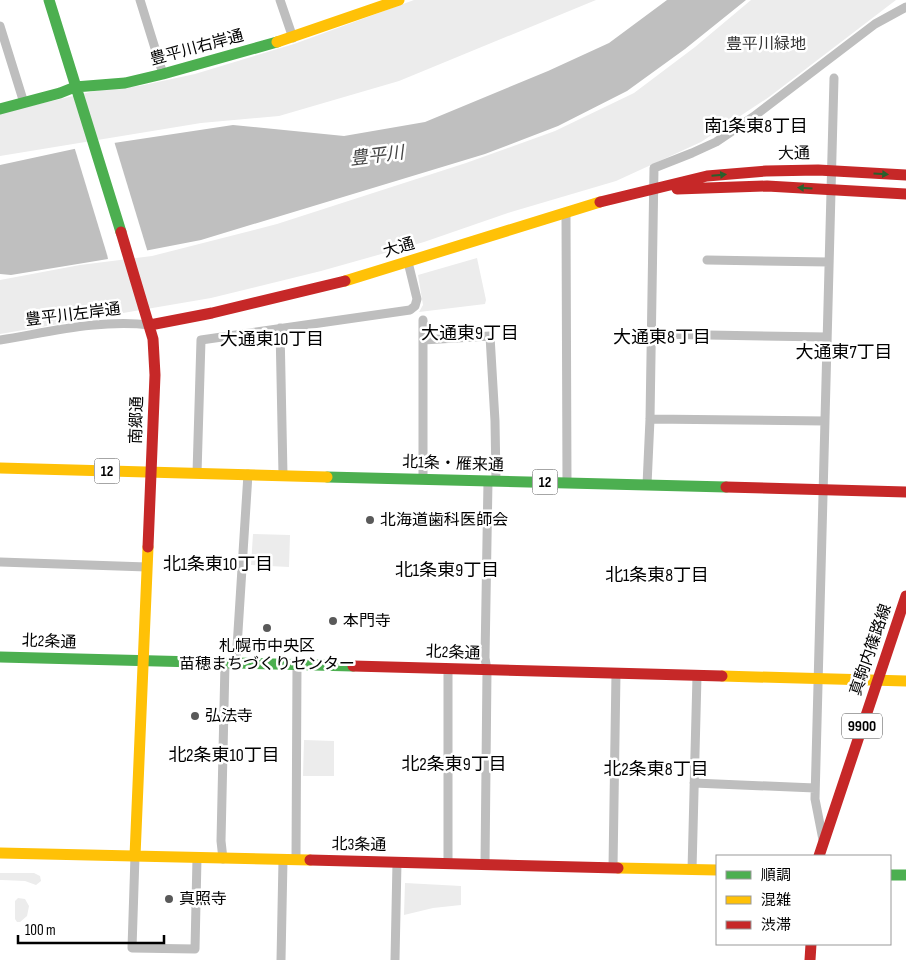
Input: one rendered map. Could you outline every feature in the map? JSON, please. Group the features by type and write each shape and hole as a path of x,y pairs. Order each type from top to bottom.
{"main road":[{"name":"南郷通","path":"49,0 153,339 155,375 135,856"},
{"name":"豊平川右岸通","path":"0,109 163,74 293,38 398,0"},
{"name":"大通","path":"150,325 276,299 408,262 605,200 707,176 766,171 832,170 906,175"},
{"name":"大通","path":"654,189 767,186 906,194"},
{"name":"北1条・雁来通","path":"0,468 906,492"},
{"name":"真駒内篠路線","path":"819,855 906,596"},
{"name":"北2条通","path":"0,657 906,681"},
{"name":"北3条通","path":"0,853 716,870"},
{"path":"891,875 906,875"},
{"path":"810,960 811,945"}],"street":[{"path":"140,0 163,74"},
{"path":"280,0 293,38"},
{"path":"647,485 650,419 654,168 716,142 753,118 875,24 906,7"},
{"path":"0,26 24,104"},
{"path":"823,842 815,799 815,788 834,78"},
{"path":"566,213 567,483"},
{"path":"707,260 829,262"},
{"path":"197,473 201,340 410,310 415,306 416,299 408,262"},
{"path":"423,320 423,479"},
{"name":"豊平川左岸通","path":"0,340 100,324 130,323 150,325"},
{"path":"280,328 283,475"},
{"path":"650,334 827,337"},
{"path":"423,340 490,336 495,421 485,658 487,670 486,864"},
{"path":"650,419 825,421"},
{"path":"223,858 221,841 231,663 248,474"},
{"path":"0,562 146,567"},
{"path":"296,860 297,665"},
{"path":"448,669 448,864"},
{"path":"613,867 616,673"},
{"path":"692,870 697,676"},
{"path":"694,782 815,788"},
{"path":"135,856 132,948 195,949 197,858"},
{"path":"281,960 283,860"},
{"path":"395,960 397,862"}],"green space":[{"path":"414,0 596,0 399,81 279,116 201,123 0,156 0,113 99,90 139,86 195,74 294,44"},
{"name":"豊平川緑地","path":"751,0 896,0 769,97 701,142 616,181 511,212 424,242 321,271 211,298 0,334 0,280 80,265 152,256 277,224 466,163 555,131 634,93 695,47"},
{"path":"477,258 486,300 485,304 419,312 423,305 418,275"},
{"path":"253,534 290,535 289,567 251,565"},
{"path":"304,740 334,741 334,776 303,776"},
{"path":"0,873 34,873 40,876 41,881 36,885 25,881 0,880"},
{"path":"405,883 461,886 461,905 433,908 404,915"},
{"path":"18,898 25,899 29,906 27,916 20,922 17,922 15,919 15,901"}],"water":[{"name":"豊平川","path":"667,0 746,0 685,49 627,91 558,126 485,154 201,240 108,258 106,251 108,259 11,275 0,274 0,165 74,149 233,125 344,136 425,122 548,71 609,43"}],"pier":[{"path":"114,141 148,253 109,261 74,146"}],"traffic: fast":[{"path":"49,0 121,232"},
{"path":"0,109 60,93 75,87 125,83 163,74 277,42"},
{"path":"327,477 726,487"},
{"path":"0,657 353,666"},
{"path":"891,875 906,875"}],"traffic: slow":[{"path":"277,42 399,0"},
{"path":"345,281 600,202"},
{"path":"0,468 327,477"},
{"path":"135,856 148,547"},
{"path":"722,676 906,681"},
{"path":"0,853 310,860"},
{"path":"618,868 716,870"}],"traffic: jam":[{"path":"600,202 707,176 766,171 818,170 906,175"},
{"path":"677,189 767,186 906,194"},
{"path":"121,232 153,339 155,375 148,547"},
{"path":"150,325 212,313 345,281"},
{"path":"726,487 906,492"},
{"path":"819,855 906,596"},
{"path":"353,666 722,676"},
{"path":"310,860 618,868"},
{"path":"810,960 811,945"}],"place":[{"name":"北海道歯科医師会","path":"370,520"},
{"name":"本門寺","path":"333,621"},
{"name":"札幌市中央区 苗穂まちづくりセンター","path":"267,628"},
{"name":"弘法寺","path":"195,716"},
{"name":"真照寺","path":"169,899"}],"district":[{"name":"南1条東8丁目","path":"756,126"},
{"name":"大通東9丁目","path":"470,333"},
{"name":"大通東8丁目","path":"662,337"},
{"name":"大通東10丁目","path":"272,339"},
{"name":"大通東7丁目","path":"844,352"},
{"name":"北1条東10丁目","path":"218,564"},
{"name":"北1条東9丁目","path":"447,570"},
{"name":"北1条東8丁目","path":"657,575"},
{"name":"北2条東10丁目","path":"224,755"},
{"name":"北2条東9丁目","path":"454,764"},
{"name":"北2条東8丁目","path":"656,769"}]}
